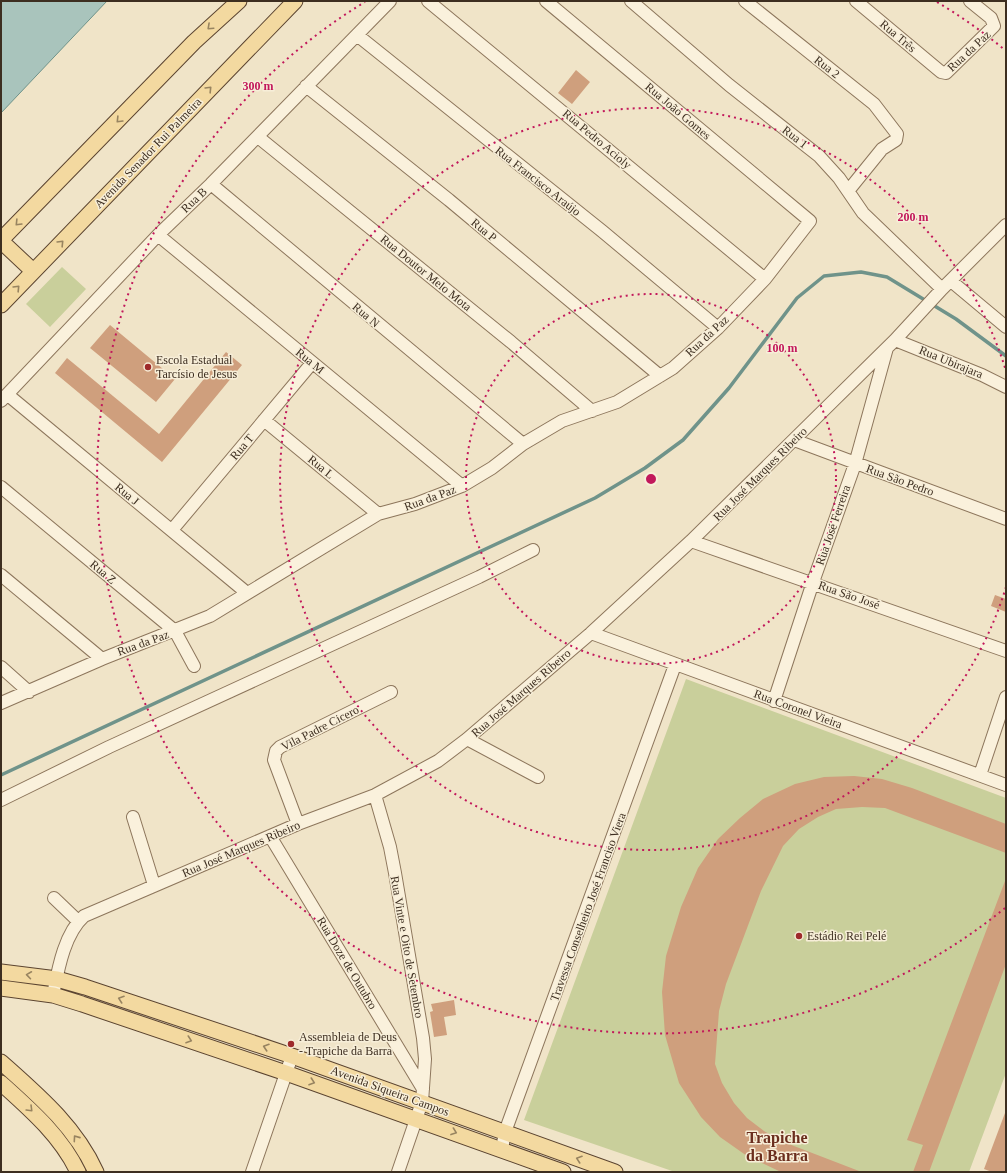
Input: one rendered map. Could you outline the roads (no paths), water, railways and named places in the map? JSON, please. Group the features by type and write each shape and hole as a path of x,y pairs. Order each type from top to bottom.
{"main road":[{"path":"33,271 1,241 194,42 239,1"},
{"name":"Avenida Senador Rui Palmeira","path":"1,305 295,1"},
{"name":"Avenida Siqueira Campos","path":"1,972 57,979 85,987 292,1056 422,1095 505,1132 615,1172"},
{"name":"Avenida Siqueira Campos","path":"1,988 53,995 286,1073 417,1119 502,1149 546,1169 563,1172"},
{"path":"1,1062 45,1102 67,1125 89,1157 96,1172"},
{"path":"1,1083 53,1133 72,1159 78,1172"}],"street":[{"name":"Rua B","path":"4,398 158,235 258,137 390,1"},
{"name":"Rua Pedro Acioly","path":"428,1 765,279"},
{"name":"Rua João Gomes","path":"546,1 810,221"},
{"name":"Rua 1","path":"631,1 729,85 819,156 831,167 863,213 945,287 1006,327"},
{"name":"Rua 2","path":"746,1 874,104 897,134 896,140 882,149 848,191"},
{"name":"Rua Três","path":"856,1 941,72"},
{"name":"Rua da Paz","path":"941,72 946,73 949,71 994,26 991,18 970,1"},
{"name":"Rua Francisco Araújo","path":"357,35 602,231 718,328"},
{"name":"Rua P","path":"306,86 449,200 660,376"},
{"name":"Rua Doutor Melo Mota","path":"258,137 511,342 592,411"},
{"name":"Rua N","path":"211,184 523,444"},
{"name":"Rua da Paz","path":"1,703 29,692 102,658 175,632 210,616 378,514 415,504 462,486 492,468 523,444 562,421 617,402 673,368 718,328 765,279 810,221"},
{"name":"Rua José Marques Ribeiro","path":"78,921 84,916 152,880 375,795 438,761 468,739 591,633 692,541 891,343 1006,225"},
{"name":"Rua M","path":"158,235 462,486"},
{"name":"Rua Ubirajara","path":"891,343 982,375 1006,387"},
{"name":"Rua José Ferreira","path":"774,701 854,464 891,343"},
{"name":"Rua T","path":"172,530 312,363"},
{"name":"Rua J","path":"4,398 172,530 247,593"},
{"name":"Rua L","path":"264,420 378,514"},
{"name":"Rua São Pedro","path":"794,440 854,464 1006,519"},
{"name":"Rua Z","path":"1,487 175,632 194,666"},
{"name":"Rua São José","path":"692,541 813,582 1006,651"},
{"path":"1,800 109,746 480,577 533,550"},
{"path":"1,575 102,658"},
{"name":"Rua Coronel Vieira","path":"591,633 1006,785"},
{"name":"Travessa Conselheiro José Franciso Viera","path":"502,1149 505,1132 675,665"},
{"path":"1,667 29,692"},
{"name":"Vila Padre Cicero","path":"298,824 274,760 276,751 280,747 391,692"},
{"path":"980,775 1006,697"},
{"path":"468,739 538,777"},
{"name":"Rua Vinte e Oito de Setembro","path":"375,795 390,847 423,1038 425,1059 422,1095 417,1119 398,1172"},
{"path":"133,817 152,880"},
{"name":"Rua Doze de Outubro","path":"270,836 422,1095"},
{"path":"53,995 67,944 78,921 54,898"},
{"path":"252,1172 292,1056"},
{"path":"546,1169 552,1150"}],"water":[{"path":"1,1 107,1 1,113"}],"waterway":[{"path":"1,775 595,498 645,468 683,440 729,388 797,298 824,276 861,272 887,277 956,319 1006,356"}],"place":[{"name":"Escola Estadual Tarcísio de Jesus","path":"148,367"},
{"name":"Estádio Rei Pelé","path":"799,936"},
{"name":"Assembleia de Deus - Trapiche da Barra","path":"291,1044"}],"district":[{"name":"Trapiche da Barra","path":"777,1146"}]}
